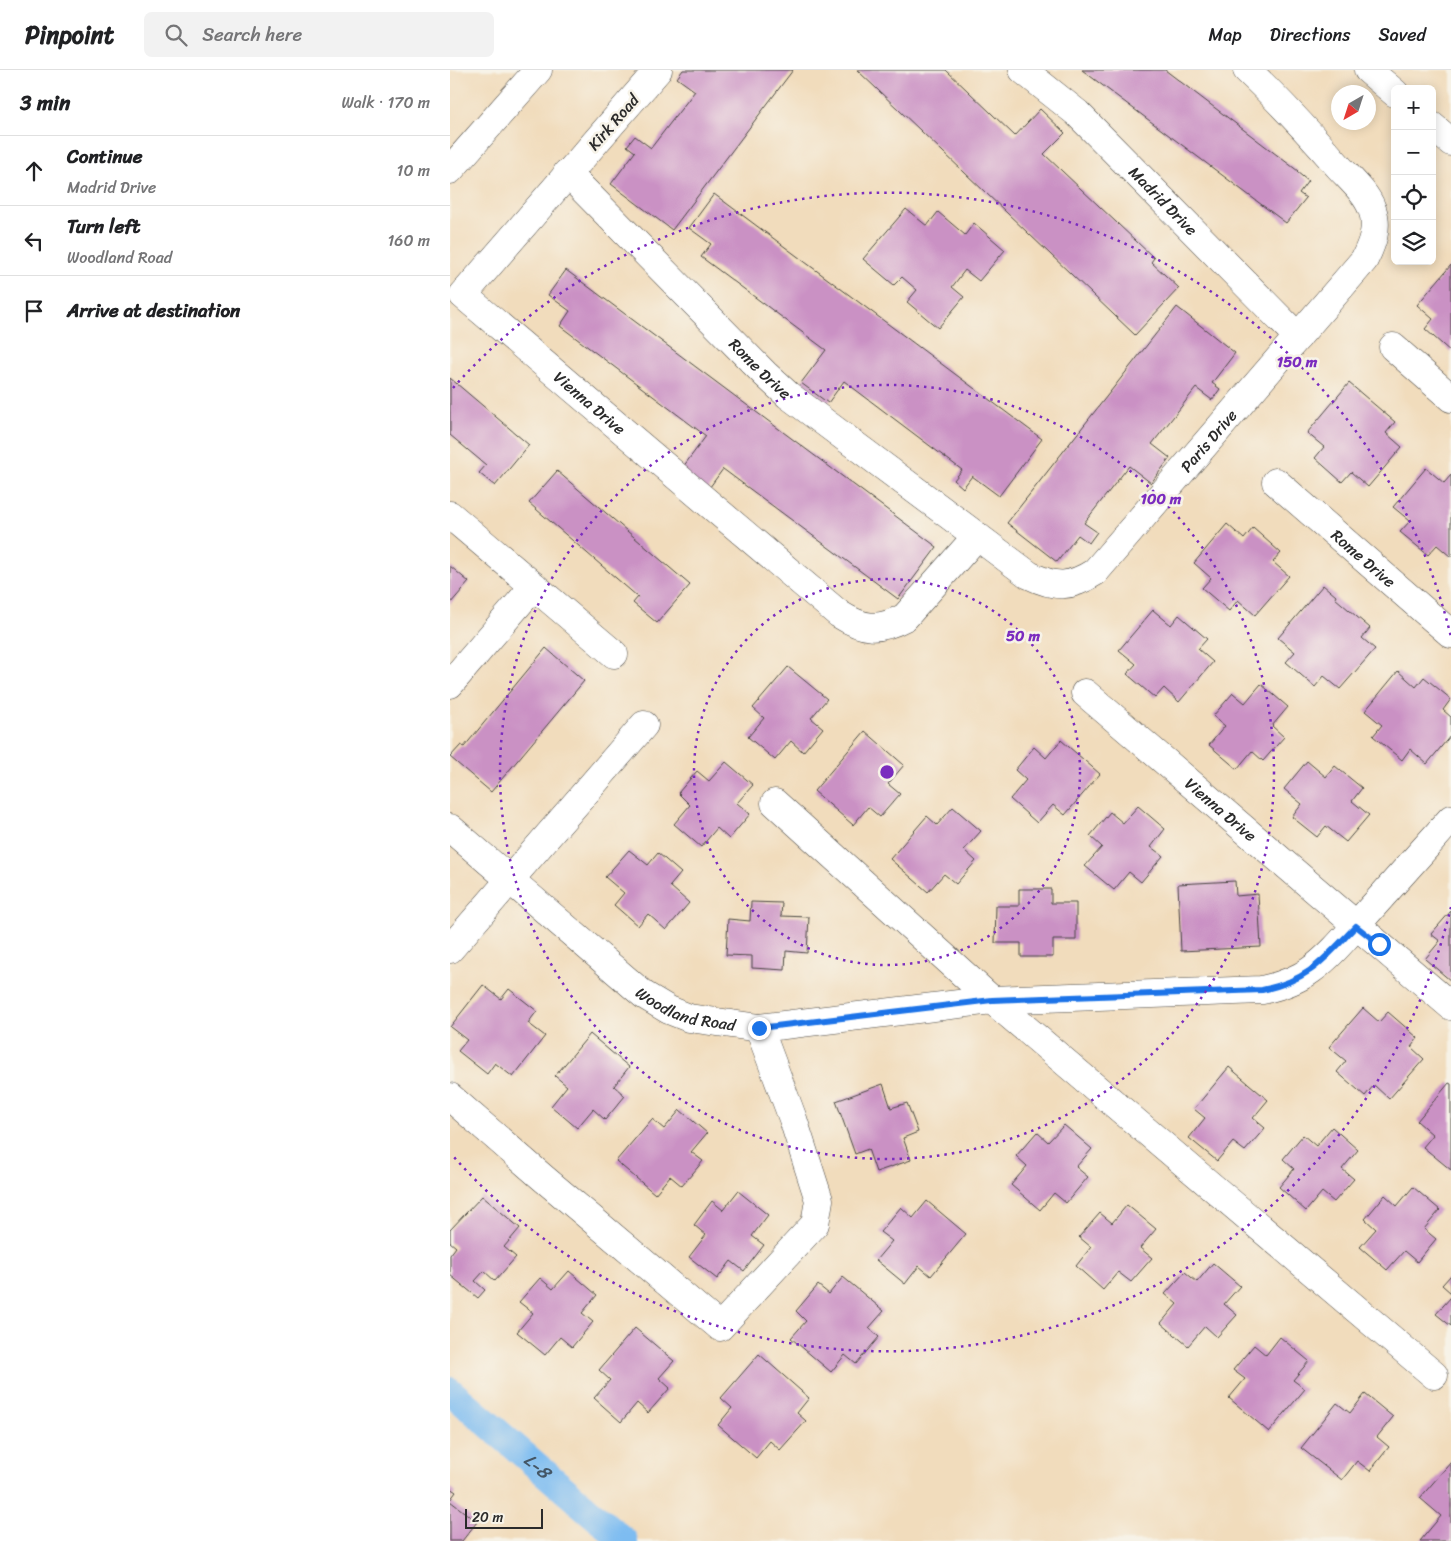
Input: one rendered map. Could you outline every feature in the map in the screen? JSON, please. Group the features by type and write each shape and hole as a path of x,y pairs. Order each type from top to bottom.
{"street":[{"path":"450,170 538,70"},
{"name":"Kirk Road","path":"568,174 658,70"},
{"name":"Madrid Drive","path":"1023,70 1077,112 1298,337"},
{"name":"Paris Drive","path":"976,536 1029,574 1045,582 1063,585 1080,581 1096,572 1364,260 1372,245 1375,227 1372,210 1363,193 1246,70"},
{"path":"1368,70 1391,90"},
{"path":"1436,129 1451,142"},
{"name":"Vienna Drive","path":"568,174 456,290 839,614 854,624 871,628 889,625 905,617 976,536"},
{"name":"Rome Drive","path":"568,174 788,395 976,536"},
{"path":"1393,347 1451,398"},
{"name":"Rome Drive","path":"1276,482 1451,634"},
{"path":"450,514 614,654"},
{"path":"450,684 534,586"},
{"name":"Vienna Drive","path":"1085,693 1356,926"},
{"path":"450,949 644,725"},
{"path":"775,802 992,1000 1434,1375"},
{"name":"Woodland Road","path":"450,828 644,995 669,1010 689,1018 759,1028 992,1000 1262,990 1280,986 1298,979 1313,970 1356,926 1451,818"},
{"path":"1356,926 1451,1006"},
{"path":"450,1097 542,1178 720,1327 815,1224 818,1200 793,1119 759,1028"}],"building":[{"path":"683,70 793,70 672,230 611,184 635,152 627,146 635,136 651,148 695,91 677,78"},
{"path":"857,70 946,70 1015,136 1040,109 1065,133 1044,154 1154,258 1151,262 1179,288 1135,335"},
{"path":"1082,70 1165,70 1298,171 1308,181 1299,193 1306,198 1286,223"},
{"path":"714,194 1042,439 999,496 972,476 963,488 954,480 962,470 844,381 828,403 801,383 826,350 701,257 711,244 689,228"},
{"path":"906,209 927,226 938,212 965,235 974,223 1005,250 979,281 965,270 952,287 964,297 938,328 907,302 917,290 902,277 894,285 863,259"},
{"path":"1451,265 1451,352 1425,329 1433,319 1417,305"},
{"path":"566,270 937,547 898,599 723,469 707,491 680,471 706,436 560,326 570,311 548,295"},
{"path":"1177,307 1235,353 1212,383 1220,389 1212,400 1196,388 1152,444 1170,458 1151,483 1129,466 1084,523 1097,532 1089,543 1078,535 1057,562 1007,523"},
{"path":"450,378 529,445 495,486 479,473 486,465 450,435"},
{"path":"1349,383 1395,422 1386,433 1402,447 1368,487 1351,472 1342,482 1315,458 1324,447 1307,433"},
{"path":"1426,468 1444,483 1451,475 1451,557 1437,545 1428,555 1400,532 1410,521 1393,507"},
{"path":"557,471 690,585 657,623 633,603 638,597 529,503"},
{"path":"1227,524 1244,539 1253,528 1281,553 1273,562 1289,576 1255,615 1238,600 1229,611 1202,588 1211,578 1194,563"},
{"path":"450,566 469,582 450,604"},
{"path":"1323,585 1370,628 1362,638 1375,649 1340,689 1324,676 1315,687 1286,662 1295,652 1278,638"},
{"path":"1153,610 1171,625 1179,615 1207,639 1198,649 1213,662 1179,702 1164,688 1155,698 1127,674 1136,664 1119,650"},
{"path":"546,648 584,681 491,792 450,757 461,745 464,747"},
{"path":"788,667 827,699 811,718 823,728 803,752 791,741 775,760 748,737 764,718 753,708"},
{"path":"1398,671 1416,687 1424,677 1451,699 1443,710 1451,717 1451,735 1427,764 1410,749 1402,760 1373,736 1382,725 1365,711"},
{"path":"1261,684 1288,707 1272,726 1284,737 1263,761 1252,751 1237,769 1209,745 1225,726 1213,716 1233,693 1245,703"},
{"path":"865,731 904,765 888,784 900,794 880,817 868,807 853,825 814,791"},
{"path":"1061,740 1100,774 1065,815 1053,805 1037,823 1010,799 1026,780 1015,770 1034,747 1046,758"},
{"path":"1307,761 1326,777 1335,766 1362,788 1352,801 1369,815 1346,842 1326,826 1317,837 1292,817 1302,804 1284,789"},
{"path":"726,762 753,785 737,803 750,814 729,839 717,828 701,847 674,824 690,805 678,793 697,771 709,781"},
{"path":"1138,806 1165,829 1151,847 1163,856 1141,882 1129,872 1114,890 1085,866 1102,847 1090,836 1110,812 1123,823"},
{"path":"953,807 981,831 964,850 976,861 956,884 944,874 928,892 890,859 927,816 937,825"},
{"path":"629,850 648,865 658,853 681,873 670,886 689,903 666,930 648,914 638,926 614,905 624,893 605,877"},
{"path":"1235,881 1236,896 1258,894 1261,947 1181,951 1178,884"},
{"path":"1019,889 1051,889 1051,903 1076,903 1076,940 1053,940 1053,957 1021,957 1021,943 995,943 996,906 1019,906"},
{"path":"751,902 782,903 781,916 809,917 807,953 786,951 785,970 752,968 752,956 726,955 728,919 750,921"},
{"path":"1451,911 1451,981 1425,959 1440,941 1431,934"},
{"path":"483,985 501,999 509,989 537,1011 528,1023 545,1036 513,1077 495,1063 487,1074 458,1051 467,1040 450,1027"},
{"path":"1363,1008 1379,1022 1388,1012 1418,1038 1411,1047 1424,1059 1389,1099 1374,1085 1365,1096 1337,1072 1346,1061 1329,1047"},
{"path":"590,1034 629,1067 614,1086 625,1096 605,1120 593,1109 577,1128 551,1106 567,1086 555,1076"},
{"path":"1229,1067 1268,1100 1253,1118 1265,1128 1245,1151 1233,1142 1217,1161 1189,1138 1205,1118 1194,1109"},
{"path":"1449,1083 1451,1084 1451,1170 1423,1147 1433,1135 1417,1121"},
{"path":"883,1084 891,1108 907,1103 918,1132 903,1138 911,1160 876,1172 868,1149 855,1154 836,1101"},
{"path":"680,1110 707,1133 691,1152 703,1161 682,1186 670,1176 655,1194 616,1161 652,1119 664,1129"},
{"path":"1064,1125 1092,1149 1076,1167 1088,1177 1066,1203 1054,1193 1040,1210 1011,1185 1027,1166 1016,1156 1037,1132 1048,1142"},
{"path":"1332,1127 1358,1150 1342,1169 1354,1179 1334,1202 1322,1192 1306,1211 1279,1187 1294,1169 1283,1159 1303,1135 1316,1146"},
{"path":"1413,1187 1440,1210 1424,1229 1436,1239 1417,1262 1404,1251 1387,1270 1360,1247 1376,1229 1365,1219 1385,1195 1397,1206"},
{"path":"738,1191 768,1215 752,1236 764,1245 744,1271 731,1261 717,1279 689,1257 706,1235 694,1225 712,1201 723,1210"},
{"path":"482,1196 520,1228 504,1247 516,1257 495,1281 484,1271 475,1281 485,1290 478,1298 450,1275 450,1255 456,1247 450,1242 450,1230"},
{"path":"927,1201 966,1234 931,1276 919,1266 905,1284 876,1260 892,1241 880,1232 901,1207 913,1218"},
{"path":"1127,1205 1156,1229 1140,1248 1152,1258 1131,1282 1118,1272 1103,1290 1076,1266 1091,1247 1079,1237 1100,1213 1112,1223"},
{"path":"1213,1263 1240,1286 1224,1304 1237,1315 1217,1337 1205,1326 1188,1346 1161,1323 1177,1304 1165,1294 1185,1272 1197,1282"},
{"path":"569,1271 597,1295 582,1313 593,1322 572,1347 560,1337 545,1355 517,1332 533,1313 519,1302 540,1278 553,1289"},
{"path":"1451,1275 1451,1293 1442,1285"},
{"path":"843,1277 884,1311 869,1328 879,1337 856,1364 845,1355 831,1372 791,1338 806,1321 796,1311 818,1285 829,1294"},
{"path":"1451,1297 1451,1326 1436,1314"},
{"path":"635,1328 674,1361 659,1378 670,1388 648,1413 637,1403 621,1422 594,1398 610,1380 599,1370"},
{"path":"1280,1337 1309,1361 1293,1380 1305,1389 1269,1432 1229,1398 1245,1379 1233,1370 1254,1345 1266,1355"},
{"path":"759,1354 809,1398 797,1413 806,1421 780,1450 770,1441 756,1458 718,1425 732,1408 721,1398"},
{"path":"1365,1394 1393,1417 1377,1437 1389,1447 1370,1471 1357,1461 1342,1480 1301,1448 1337,1403 1350,1413"},
{"path":"1451,1462 1451,1541 1420,1541 1441,1516 1420,1498"},
{"path":"450,1488 456,1492 450,1500"},
{"path":"450,1501 477,1522 462,1541 450,1541"}],"waterway":[{"name":"L-8","path":"450,1391 624,1541"}],"route":[{"path":"759,1028 992,1000 1262,990 1298,979 1313,970 1356,926 1379,944"}]}
